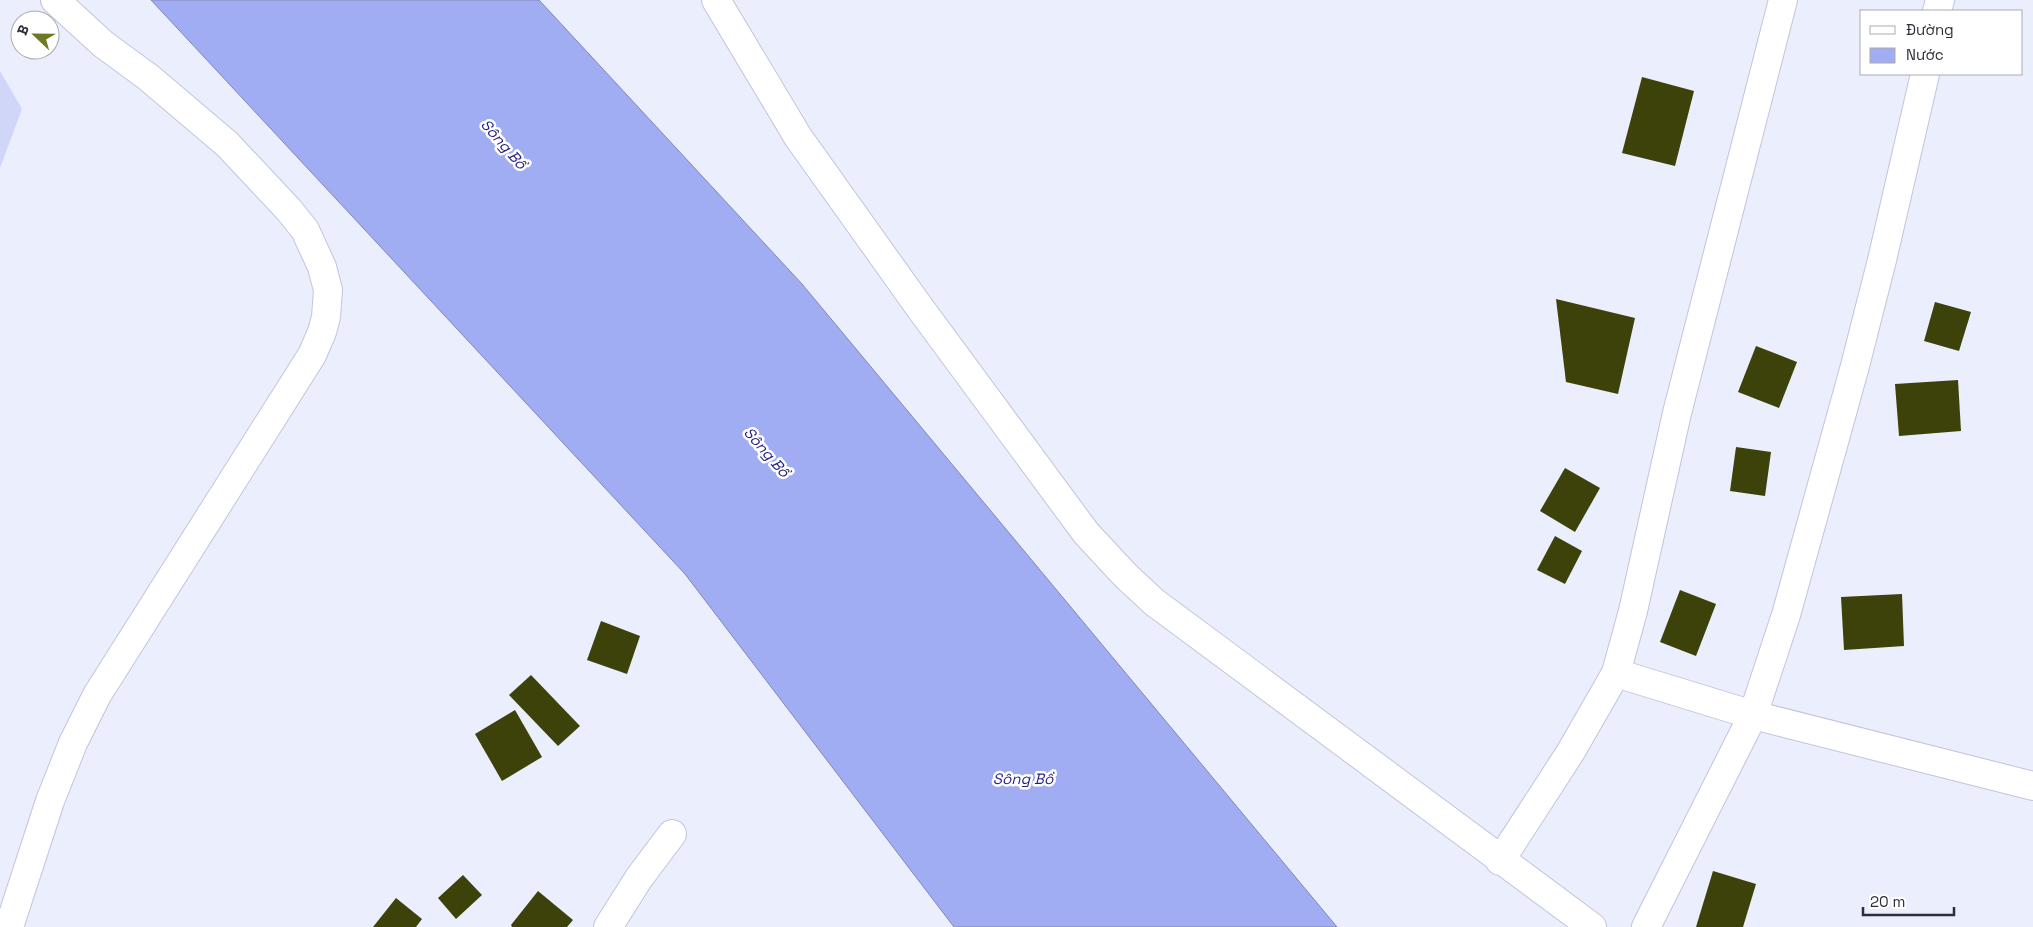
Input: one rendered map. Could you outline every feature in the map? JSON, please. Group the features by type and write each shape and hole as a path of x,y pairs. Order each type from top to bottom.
{"street":[{"path":"9,927 54,793 73,743 97,695 312,355 326,317 328,290 314,245 305,230 289,210 227,144 148,77 103,44 55,0"},
{"path":"716,0 798,138 1086,533 1126,576 1154,602 1500,861 1592,927"},
{"path":"1500,861 1570,754 1616,673 1633,611 1679,403 1783,0"},
{"path":"1646,927 1753,715 1786,615 1855,366 1882,260 1925,75"},
{"path":"1616,673 1753,715 2033,786"},
{"path":"608,927 639,878 672,834"}],"shaded area":[{"path":"0,71 22,109 0,168"}],"water":[{"name":"Sông Bồ","path":"151,0 539,0 802,284 1337,927 954,927 685,574"}],"building":[{"path":"1642,77 1694,91 1675,166 1622,153"},
{"path":"1556,299 1635,318 1618,394 1566,382"},
{"path":"1935,302 1971,312 1959,351 1924,341"},
{"path":"1756,346 1797,362 1779,408 1738,392"},
{"path":"1958,380 1961,431 1899,436 1895,384"},
{"path":"1736,447 1771,452 1765,496 1730,491"},
{"path":"1565,468 1600,488 1575,532 1540,511"},
{"path":"1555,536 1582,551 1565,584 1537,570"},
{"path":"1680,590 1716,604 1696,656 1660,642"},
{"path":"1902,594 1904,646 1844,650 1841,597"},
{"path":"601,621 640,636 627,674 587,660"},
{"path":"531,675 580,726 558,746 509,695"},
{"path":"515,710 542,757 502,781 475,734"},
{"path":"1713,871 1756,884 1743,927 1696,927"},
{"path":"463,875 482,895 456,919 438,898"},
{"path":"538,891 573,920 567,927 512,927 511,925"},
{"path":"396,898 422,919 416,927 373,927"}]}
